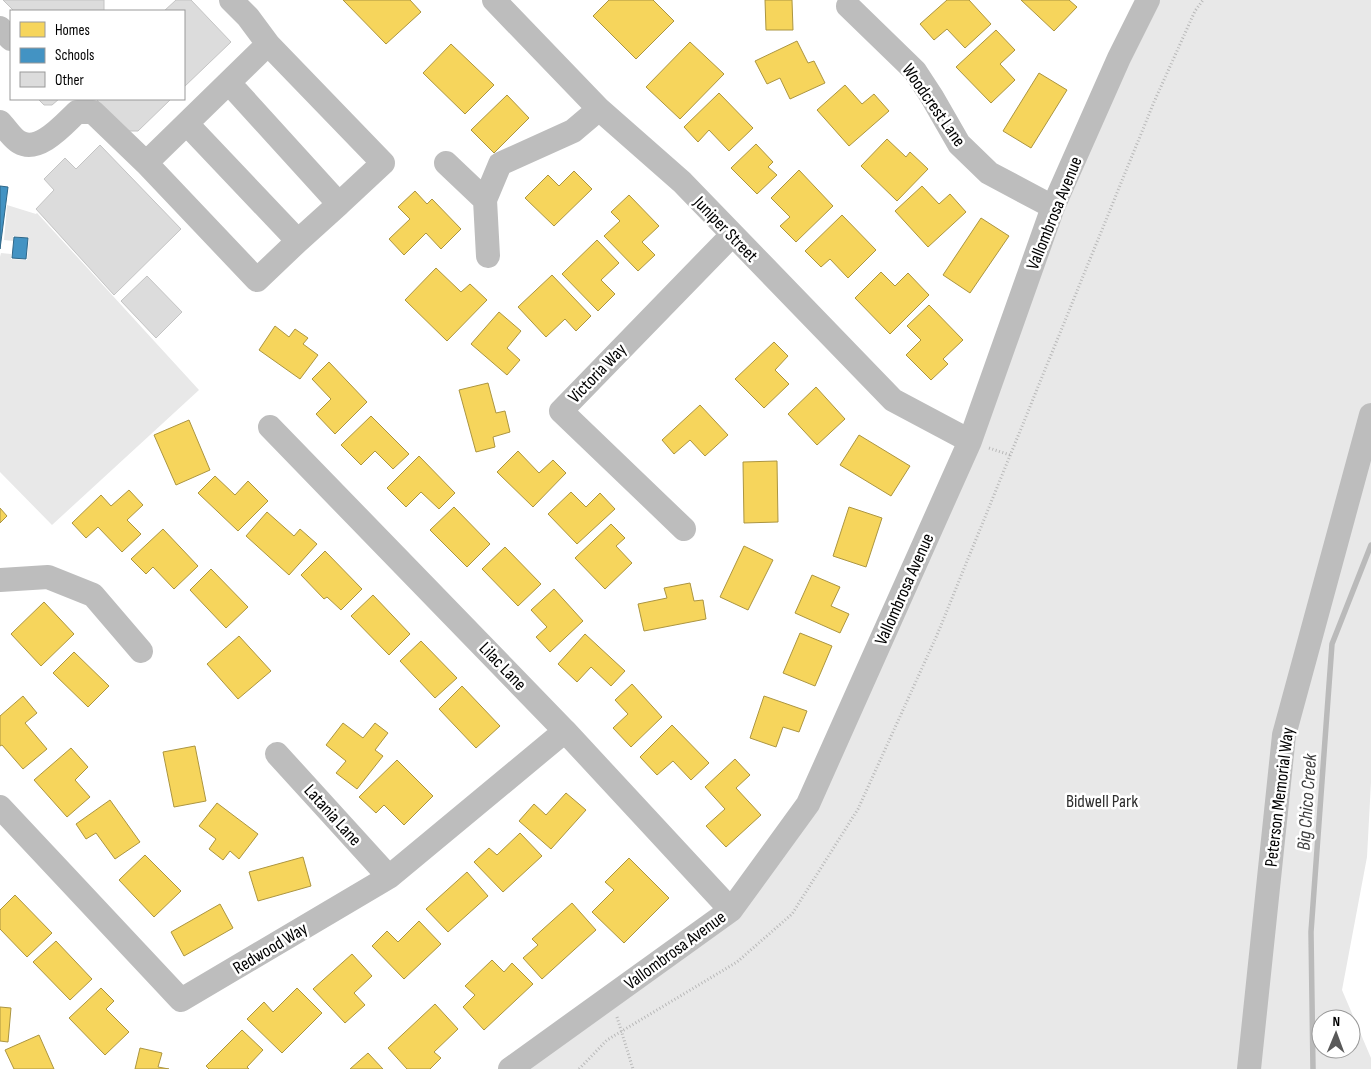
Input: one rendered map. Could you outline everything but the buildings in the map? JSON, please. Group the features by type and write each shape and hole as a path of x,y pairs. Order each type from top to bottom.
{"street":[{"path":"0,122 19,142 32,145 42,143 72,105 93,112 146,163 257,280 383,163 268,44 248,17 231,0"},
{"name":"Juniper Street","path":"494,0 599,109 682,182 893,400 970,442"},
{"name":"Vallombrosa Avenue","path":"510,1069 731,910 808,804 970,442 1053,207 1119,58 1148,0"},
{"name":"Woodcrest Lane","path":"848,6 915,71 959,144 989,173 1053,207"},
{"path":"0,28 10,38"},
{"path":"146,163 268,44"},
{"path":"229,82 339,204"},
{"path":"488,256 485,200 500,164 573,131 599,109"},
{"path":"187,124 298,241"},
{"path":"446,164 485,200"},
{"name":"Victoria Way","path":"684,529 561,410 732,235"},
{"name":"Peterson Memorial Way","path":"1249,1069 1284,735 1370,418"},
{"name":"Lilac Lane","path":"270,427 565,731 731,910"},
{"path":"0,580 48,577 93,595 141,652"},
{"name":"Redwood Way","path":"0,807 181,1000 389,877 565,731"},
{"name":"Latania Lane","path":"276,754 389,877"}],"path":[{"path":"579,1069 607,1040 737,962 792,914 858,809 938,634 1154,102 1195,11 1203,0"},
{"path":"610,997 633,1069"}],"green space":[{"name":"Bidwell Park","path":"1148,0 1371,0 1371,782 1367,857 1342,990 1350,1009 1311,1009 1311,1059 1361,1059 1361,1035 1371,1058 1371,1069 517,1069 731,910 808,804"},
{"path":"7,205 37,213 199,390 52,525 0,472 0,257 1,253 11,254 11,259 27,260 29,238 13,236 13,241 4,240"}],"waterway":[{"name":"Big Chico Creek","path":"1313,1069 1311,932 1332,644 1371,545"}]}
